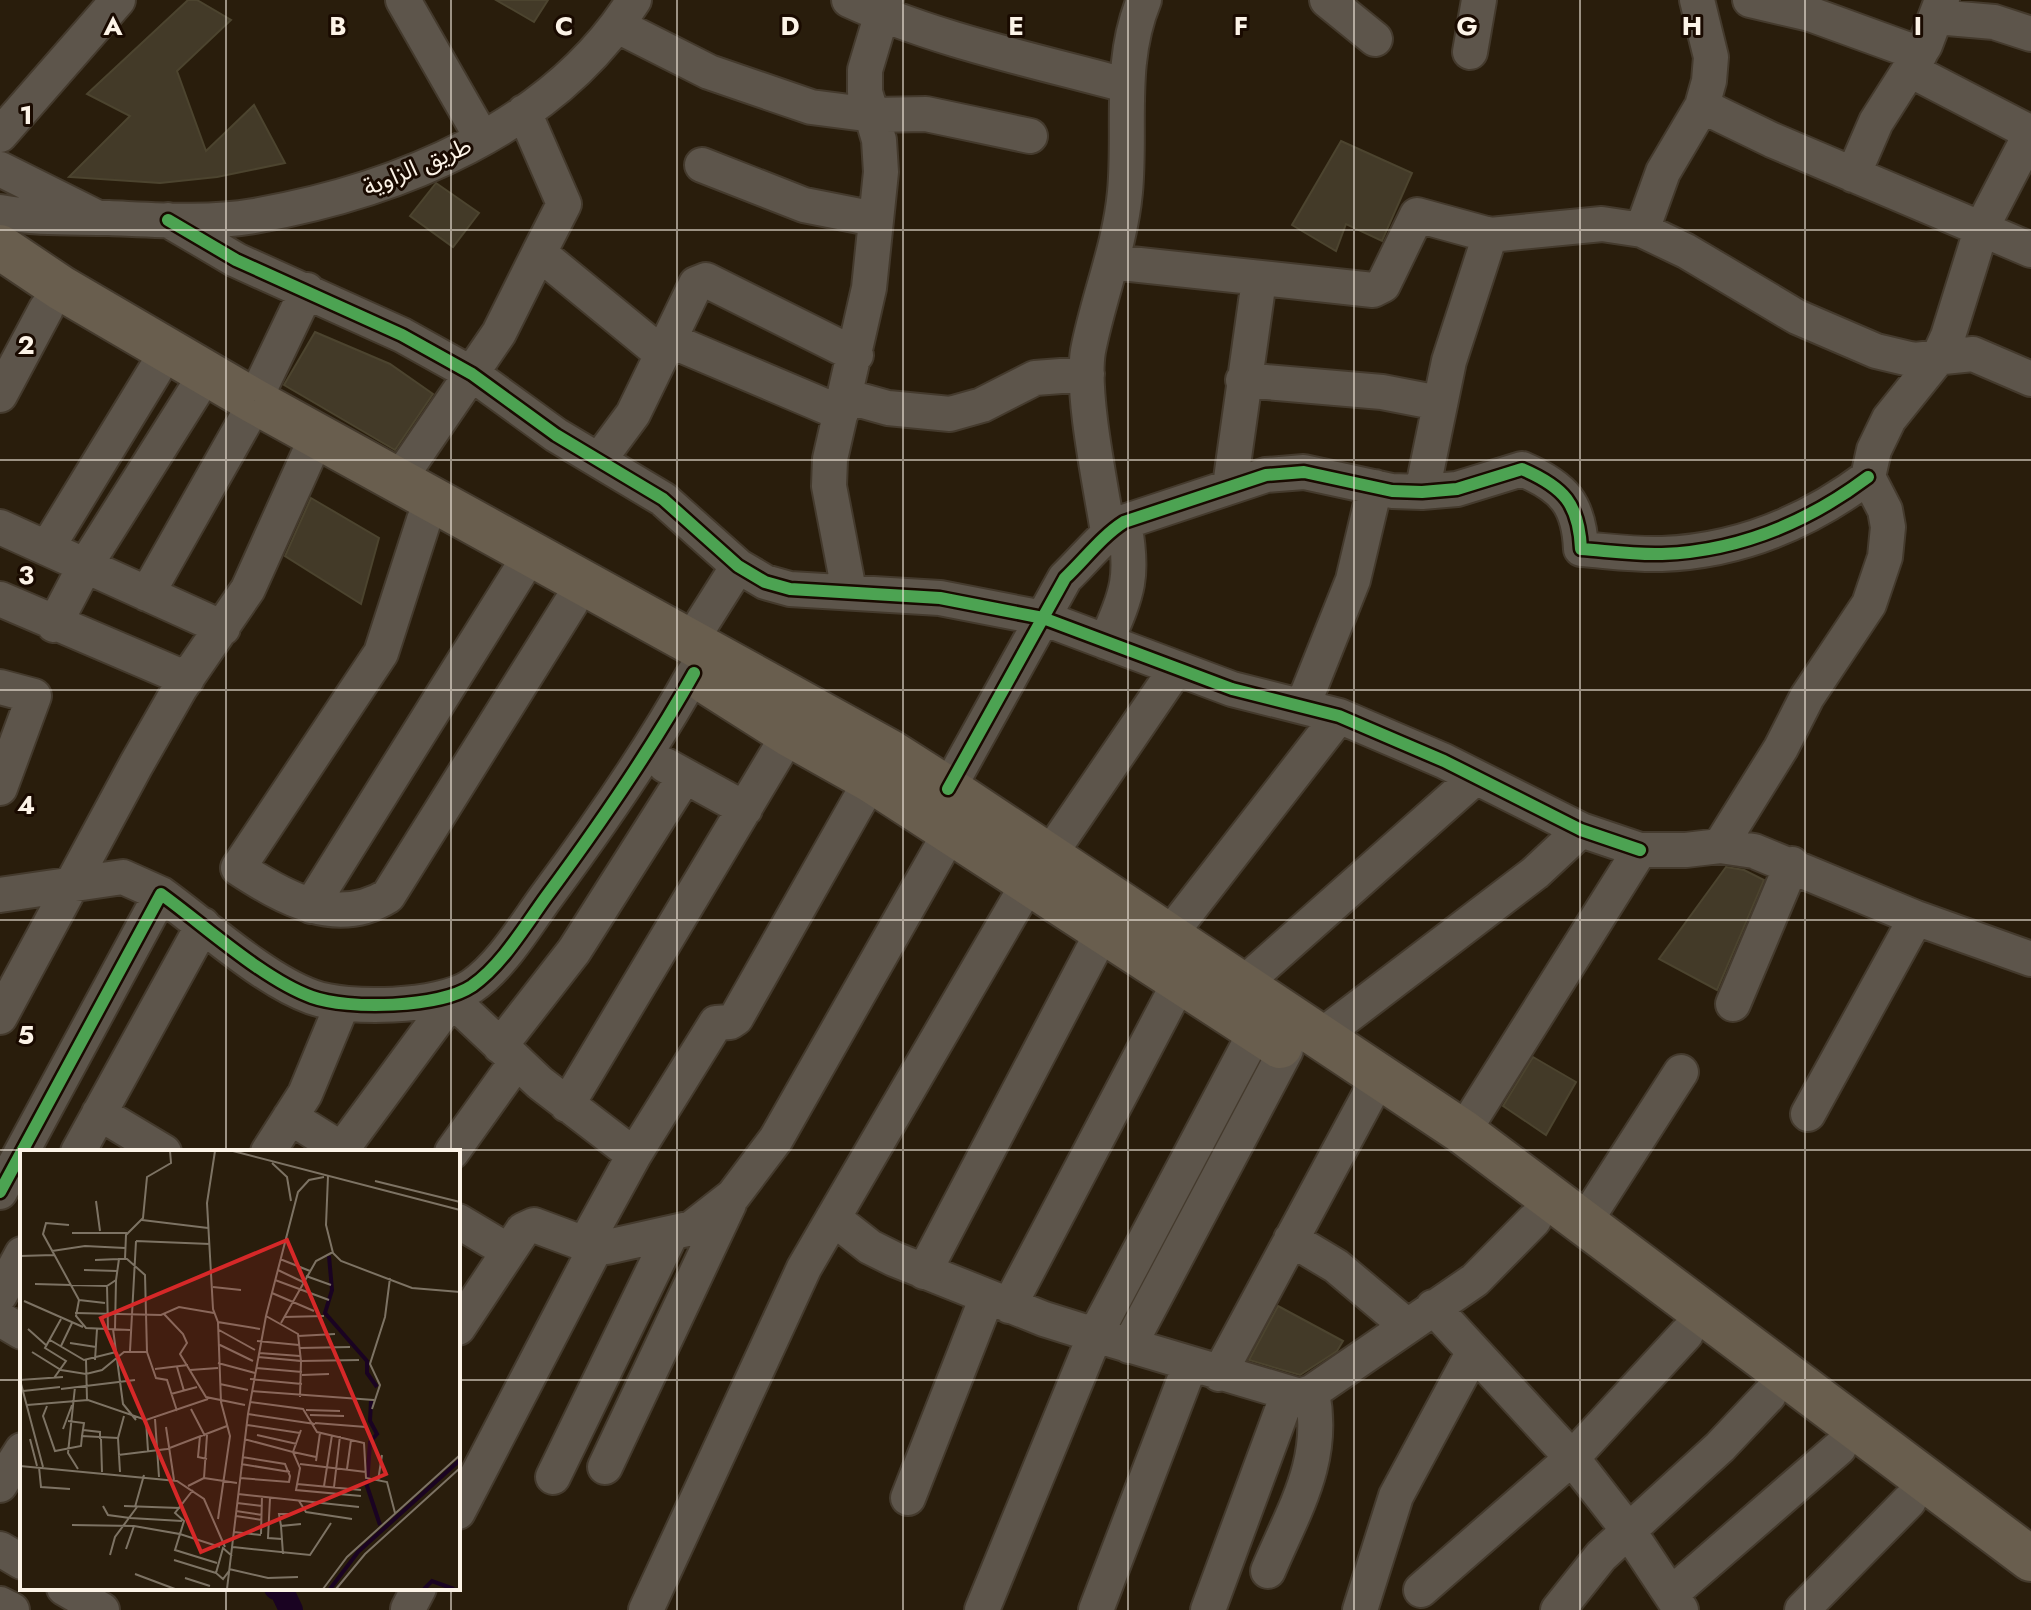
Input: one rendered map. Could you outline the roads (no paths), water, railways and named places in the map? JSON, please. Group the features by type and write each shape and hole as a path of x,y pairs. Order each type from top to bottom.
{"main road":[{"path":"0,247 250,411 308,456 519,573 593,606 692,658 890,752 948,789 1038,870 1110,917 1166,959 1288,1039 1373,1089 1463,1132 2031,1559"},
{"path":"0,285 194,393 250,411 398,481 593,606"},
{"path":"692,658 789,734 871,780 951,831 1038,870"},
{"path":"1166,959 1242,985 1288,1039"},
{"path":"1373,1089 1534,1220 2031,1592"}],"street":[{"path":"0,135 118,0"},
{"path":"403,0 482,138"},
{"path":"849,0 883,7 1125,85"},
{"path":"1327,0 1375,39"},
{"path":"1470,52 1479,0"},
{"path":"1642,230 1663,172 1702,106 1711,57 1697,0"},
{"path":"1720,846 1781,748 1807,697 1869,604 1885,557 1888,527 1885,510 1868,477 1874,450 1889,419 1938,358 1948,336 1982,227 2031,133 1915,62 1810,14 1750,0"},
{"path":"1106,642 1127,594 1131,572 1116,527 1087,374 1088,353 1112,262 1125,193 1125,85 1137,2"},
{"path":"849,591 829,486 830,459 869,288 881,172 879,140 865,92 865,70 883,7"},
{"path":"1853,175 1876,122 1915,62 1939,8 2031,34"},
{"path":"626,13 669,55 767,94 836,112 926,114 1030,136"},
{"name":"طريق الزاوية","path":"0,212 64,220 252,217 380,187 482,138 524,112 562,84 626,13"},
{"path":"1702,106 1853,175 2031,250"},
{"path":"398,481 499,333 564,204 524,112"},
{"path":"702,165 804,205 875,219"},
{"name":"طريق الزاوية","path":"0,169 98,218"},
{"path":"1112,262 1259,280 1380,288 1413,219 1421,214 1458,229 1490,235 1602,224 1642,230 1822,329 1899,358 1973,354 2031,379"},
{"path":"168,220 236,260 402,335 472,374 556,435 663,499 738,566 765,582 790,589 940,598 1043,618 1232,689 1339,716 1476,777 1581,830 1640,850 1720,846 1754,851 1792,864 1916,918 2031,959"},
{"path":"1422,492 1439,403 1466,303 1490,235"},
{"path":"539,253 665,347 843,404 950,414 982,405 1035,378 1087,374"},
{"path":"599,460 633,414 696,284 706,280 856,355"},
{"path":"1230,486 1259,280"},
{"path":"147,594 250,411 307,290"},
{"path":"0,395 46,309"},
{"path":"47,548 155,371"},
{"path":"1243,380 1382,392 1439,403"},
{"path":"54,625 85,566 194,393"},
{"path":"0,1017 136,765 262,560 308,456"},
{"path":"948,789 1065,578 1116,527 1230,486 1266,475 1304,472 1375,487 1422,492 1457,489 1522,469 1564,494 1580,523 1581,549 1662,554 1709,548 1788,527 1827,508 1868,477"},
{"path":"1303,705 1353,580 1375,487"},
{"path":"424,520 381,653 238,868 285,898 346,912 373,906 388,896 593,606"},
{"path":"0,527 223,628"},
{"path":"0,895 123,877 161,894 277,979 311,997 342,1005 449,997 486,974 530,920 647,756 738,566"},
{"path":"311,906 519,573"},
{"path":"4,610 54,625 187,679"},
{"path":"646,1610 804,1268 1038,870 1176,669"},
{"path":"0,687 34,696 0,788"},
{"path":"908,1498 998,1302 1166,959 1339,716"},
{"path":"567,1105 789,734"},
{"path":"647,756 745,809"},
{"path":"453,1150 509,1054 685,776"},
{"path":"1242,985 1476,777"},
{"path":"460,1508 634,1155 716,1023 730,1022 736,1018 871,780"},
{"path":"982,1610 1095,1335 1288,1039 1535,873 1581,830"},
{"path":"605,1467 733,1196 776,1139 951,831"},
{"path":"1463,1132 1640,850"},
{"path":"1733,1004 1792,864"},
{"path":"23,1150 161,894"},
{"path":"924,1272 1110,917"},
{"path":"1808,1114 1916,918"},
{"path":"79,1150 203,925"},
{"path":"449,997 567,1105 634,1155"},
{"path":"290,1117 344,1150 442,1013 449,997"},
{"path":"269,1150 324,1054 342,1005"},
{"path":"1129,1346 1288,1039"},
{"path":"1584,1223 1681,1072"},
{"path":"1096,1610 1205,1370 1291,1239 1373,1089"},
{"path":"99,1113 161,1150"},
{"path":"0,1192 20,1155"},
{"path":"460,1325 523,1230 534,1225 591,1246 671,1234 692,1228 733,1196"},
{"path":"833,1218 870,1247 998,1302 1205,1370 1300,1393 1317,1417 1314,1462 1268,1571"},
{"path":"1208,1610 1300,1393 1475,1280 1534,1220"},
{"path":"460,1222 508,1251"},
{"path":"0,1232 20,1244"},
{"path":"553,1477 671,1234"},
{"path":"1291,1239 1419,1316 1473,1353 1572,1458 1628,1530 1676,1602 1839,1448"},
{"path":"0,1295 20,1258"},
{"path":"0,1319 20,1331"},
{"path":"1421,1590 1572,1458 1686,1334"},
{"path":"1360,1610 1396,1496 1473,1353"},
{"path":"1558,1610 1601,1556 1699,1467 1769,1395"},
{"path":"1802,1610 1909,1501"},
{"path":"0,1549 20,1561"},
{"path":"67,1590 102,1610"},
{"path":"408,1609 418,1590"},
{"path":"0,1604 12,1610"}],"waterway":[{"path":"281,1590 291,1610"}]}
